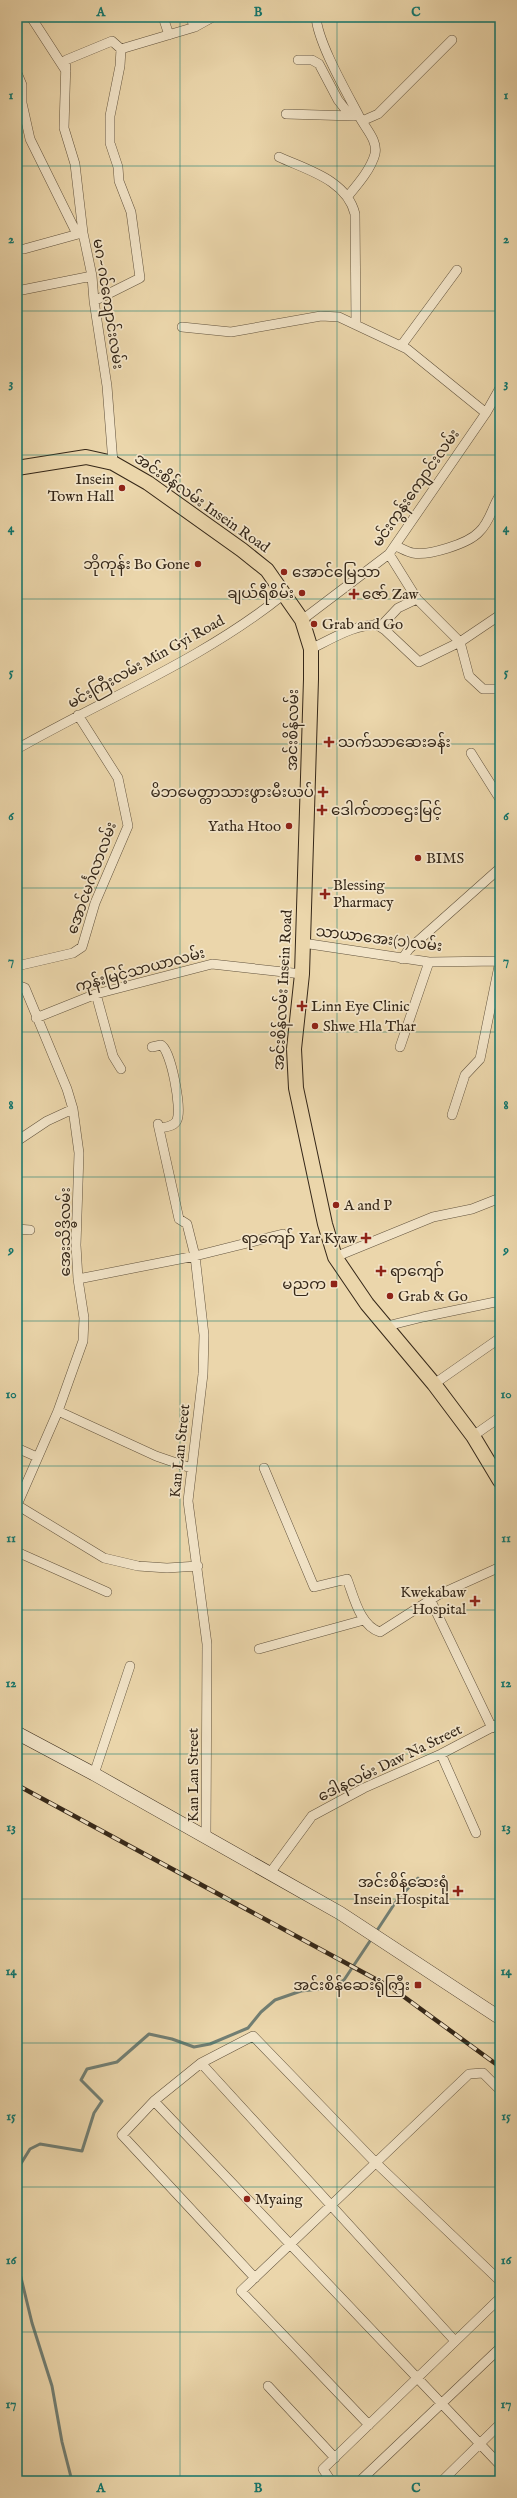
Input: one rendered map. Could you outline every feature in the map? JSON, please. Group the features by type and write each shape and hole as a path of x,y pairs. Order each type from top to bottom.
{"main road":[{"name":"အင်းစိန်လမ်း Insein Road","path":"17,468 86,457 113,463 148,483 242,550 267,570 284,594"},
{"name":"အင်းစိန်လမ်း","path":"284,594 302,620 311,649 306,873"},
{"name":"အင်းစိန်လမ်း Insein Road","path":"306,873 302,974 294,1049 296,1088 325,1224 335,1257 367,1304 388,1326 473,1436 500,1482"},
{"path":"17,1733 94,1774 270,1873 377,1937 500,2018"}],"street":[{"path":"31,17 66,71"},
{"path":"163,17 169,35"},
{"path":"190,17 195,27"},
{"path":"121,49 195,27 213,17"},
{"path":"316,17 323,43 360,119 375,144 374,155 364,176 348,196"},
{"path":"286,114 349,114 360,119 378,114 452,40"},
{"path":"24,249 80,234 74,164 64,128 66,60 112,41 121,49"},
{"path":"94,301 140,278 131,212 119,181 118,166 110,144 110,116 120,66 121,49"},
{"path":"298,60 312,60 319,64 338,100 349,114"},
{"name":"မဂ~ဂင်ကျောင်းလမ်း","path":"17,73 22,85 22,103 30,139 80,234 92,276 94,301 108,386 113,463"},
{"path":"279,157 329,181 348,196 355,214 356,324"},
{"path":"401,346 457,270"},
{"path":"17,291 92,276"},
{"path":"182,327 231,332 322,316 338,317 401,346 486,413"},
{"name":"မင်းကွန်းကျောင်းလမ်း","path":"302,620 389,554 396,546 486,413 496,402 500,388"},
{"path":"396,546 412,553 424,553 465,542 479,533 490,518 500,495"},
{"path":"389,554 417,599 460,642 469,676 483,689 500,689"},
{"name":"မင်းကြီးလမ်း Min Gyi Road","path":"17,749 216,642 257,616 284,594"},
{"path":"311,649 348,632 376,624 382,625 398,608 417,599"},
{"path":"376,624 385,630 419,662 460,642 500,615"},
{"name":"အောင်မင်္ဂလာလမ်း","path":"17,966 74,953 82,947 95,903 128,826 118,778 98,749 78,715"},
{"path":"471,753 500,799"},
{"path":"402,959 409,950 500,868"},
{"name":"သာယာအေး(၁)လမ်း","path":"303,943 429,962 500,962"},
{"path":"400,1047 429,962"},
{"path":"452,1115 466,1075 480,1059 500,962"},
{"name":"ကုန်းမြင့်သာယာလမ်း","path":"36,1018 96,994 212,964 302,974"},
{"name":"အေးသိဒ္ဓိလမ်း","path":"17,985 25,988 36,1018 67,1089 73,1109 79,1153 76,1245 78,1279 84,1318 83,1341 58,1411 17,1505"},
{"path":"96,994 113,1056 121,1069"},
{"name":"Kan Lan Street","path":"152,1047 161,1045 168,1053 178,1103 177,1120 174,1124 159,1126 179,1219 187,1224 196,1256 204,1335 203,1366 188,1501 198,1566 207,1644 206,1837"},
{"path":"17,1141 47,1121 73,1109"},
{"path":"335,1257 433,1217 472,1209 500,1198"},
{"path":"17,1228 30,1230"},
{"path":"78,1279 196,1256 283,1234"},
{"path":"388,1326 500,1301"},
{"path":"434,1384 500,1338"},
{"path":"58,1411 156,1456 191,1468"},
{"path":"473,1436 500,1417"},
{"path":"17,1448 37,1457"},
{"path":"264,1468 314,1587 347,1579 364,1620 372,1630 380,1632 431,1601 500,1567"},
{"path":"17,1505 104,1558 138,1566 167,1568 198,1566"},
{"path":"17,1552 107,1592"},
{"path":"431,1601 496,1726"},
{"path":"259,1650 364,1620"},
{"path":"94,1774 130,1666"},
{"name":"ဒေါနလမ်း Daw Na Street","path":"270,1873 312,1816 364,1788 441,1754 496,1726"},
{"path":"441,1754 476,1833"},
{"path":"254,2278 122,2135 154,2101 201,2063 253,2036 375,2162 500,2280"},
{"path":"201,2063 455,2341"},
{"path":"369,2425 241,2291 469,2074 483,2073 500,2090"},
{"path":"154,2101 500,2465"},
{"path":"331,2481 322,2470 500,2298"},
{"path":"362,2479 500,2348"},
{"path":"268,2386 335,2458"},
{"path":"442,2481 500,2424"}],"waterway":[{"path":"376,1932 397,1900 418,1878"},
{"path":"17,2170 30,2149 40,2144 82,2151 94,2113 102,2101 81,2080 87,2069 117,2062 149,2034 172,2039 194,2047 210,2044 248,2028 261,2012 275,2000 301,1991 330,1988 344,1980 372,1938"},
{"path":"17,2261 32,2323 52,2386 62,2442 72,2481"}],"railway":[{"path":"17,1785 392,1988 500,2067"}],"place":[{"name":"Insein Town Hall","path":"122,488"},
{"name":"ဘိုကုန်း Bo Gone","path":"198,564"},
{"name":"အောင်မြေသာ","path":"284,572"},
{"name":"ချယ်ရီစိမ်း","path":"302,593"},
{"name":"ဇော် Zaw","path":"354,594"},
{"name":"Grab and Go","path":"314,624"},
{"name":"သက်သာဆေးခန်း","path":"329,742"},
{"name":"မိဘမေတ္တာသားဖွားမီးယပ်","path":"323,792"},
{"name":"ဒေါက်တာဌေးမြင့်","path":"322,810"},
{"name":"Yatha Htoo","path":"289,826"},
{"name":"BIMS","path":"418,858"},
{"name":"Blessing Pharmacy","path":"325,894"},
{"name":"Linn Eye Clinic","path":"302,1006"},
{"name":"Shwe Hla Thar","path":"315,1026"},
{"name":"A and P","path":"336,1205"},
{"name":"ရာကျော် Yar Kyaw","path":"366,1238"},
{"name":"ရာကျော်","path":"381,1271"},
{"name":"မညက","path":"334,1284"},
{"name":"Grab & Go","path":"390,1296"},
{"name":"Kwekabaw Hospital","path":"475,1601"},
{"name":"အင်းစိန်ဆေးရုံ Insein Hospital","path":"458,1891"},
{"name":"အင်းစိန်ဆေးရုံကြီး","path":"418,1985"},
{"name":"Myaing","path":"247,2199"}]}
